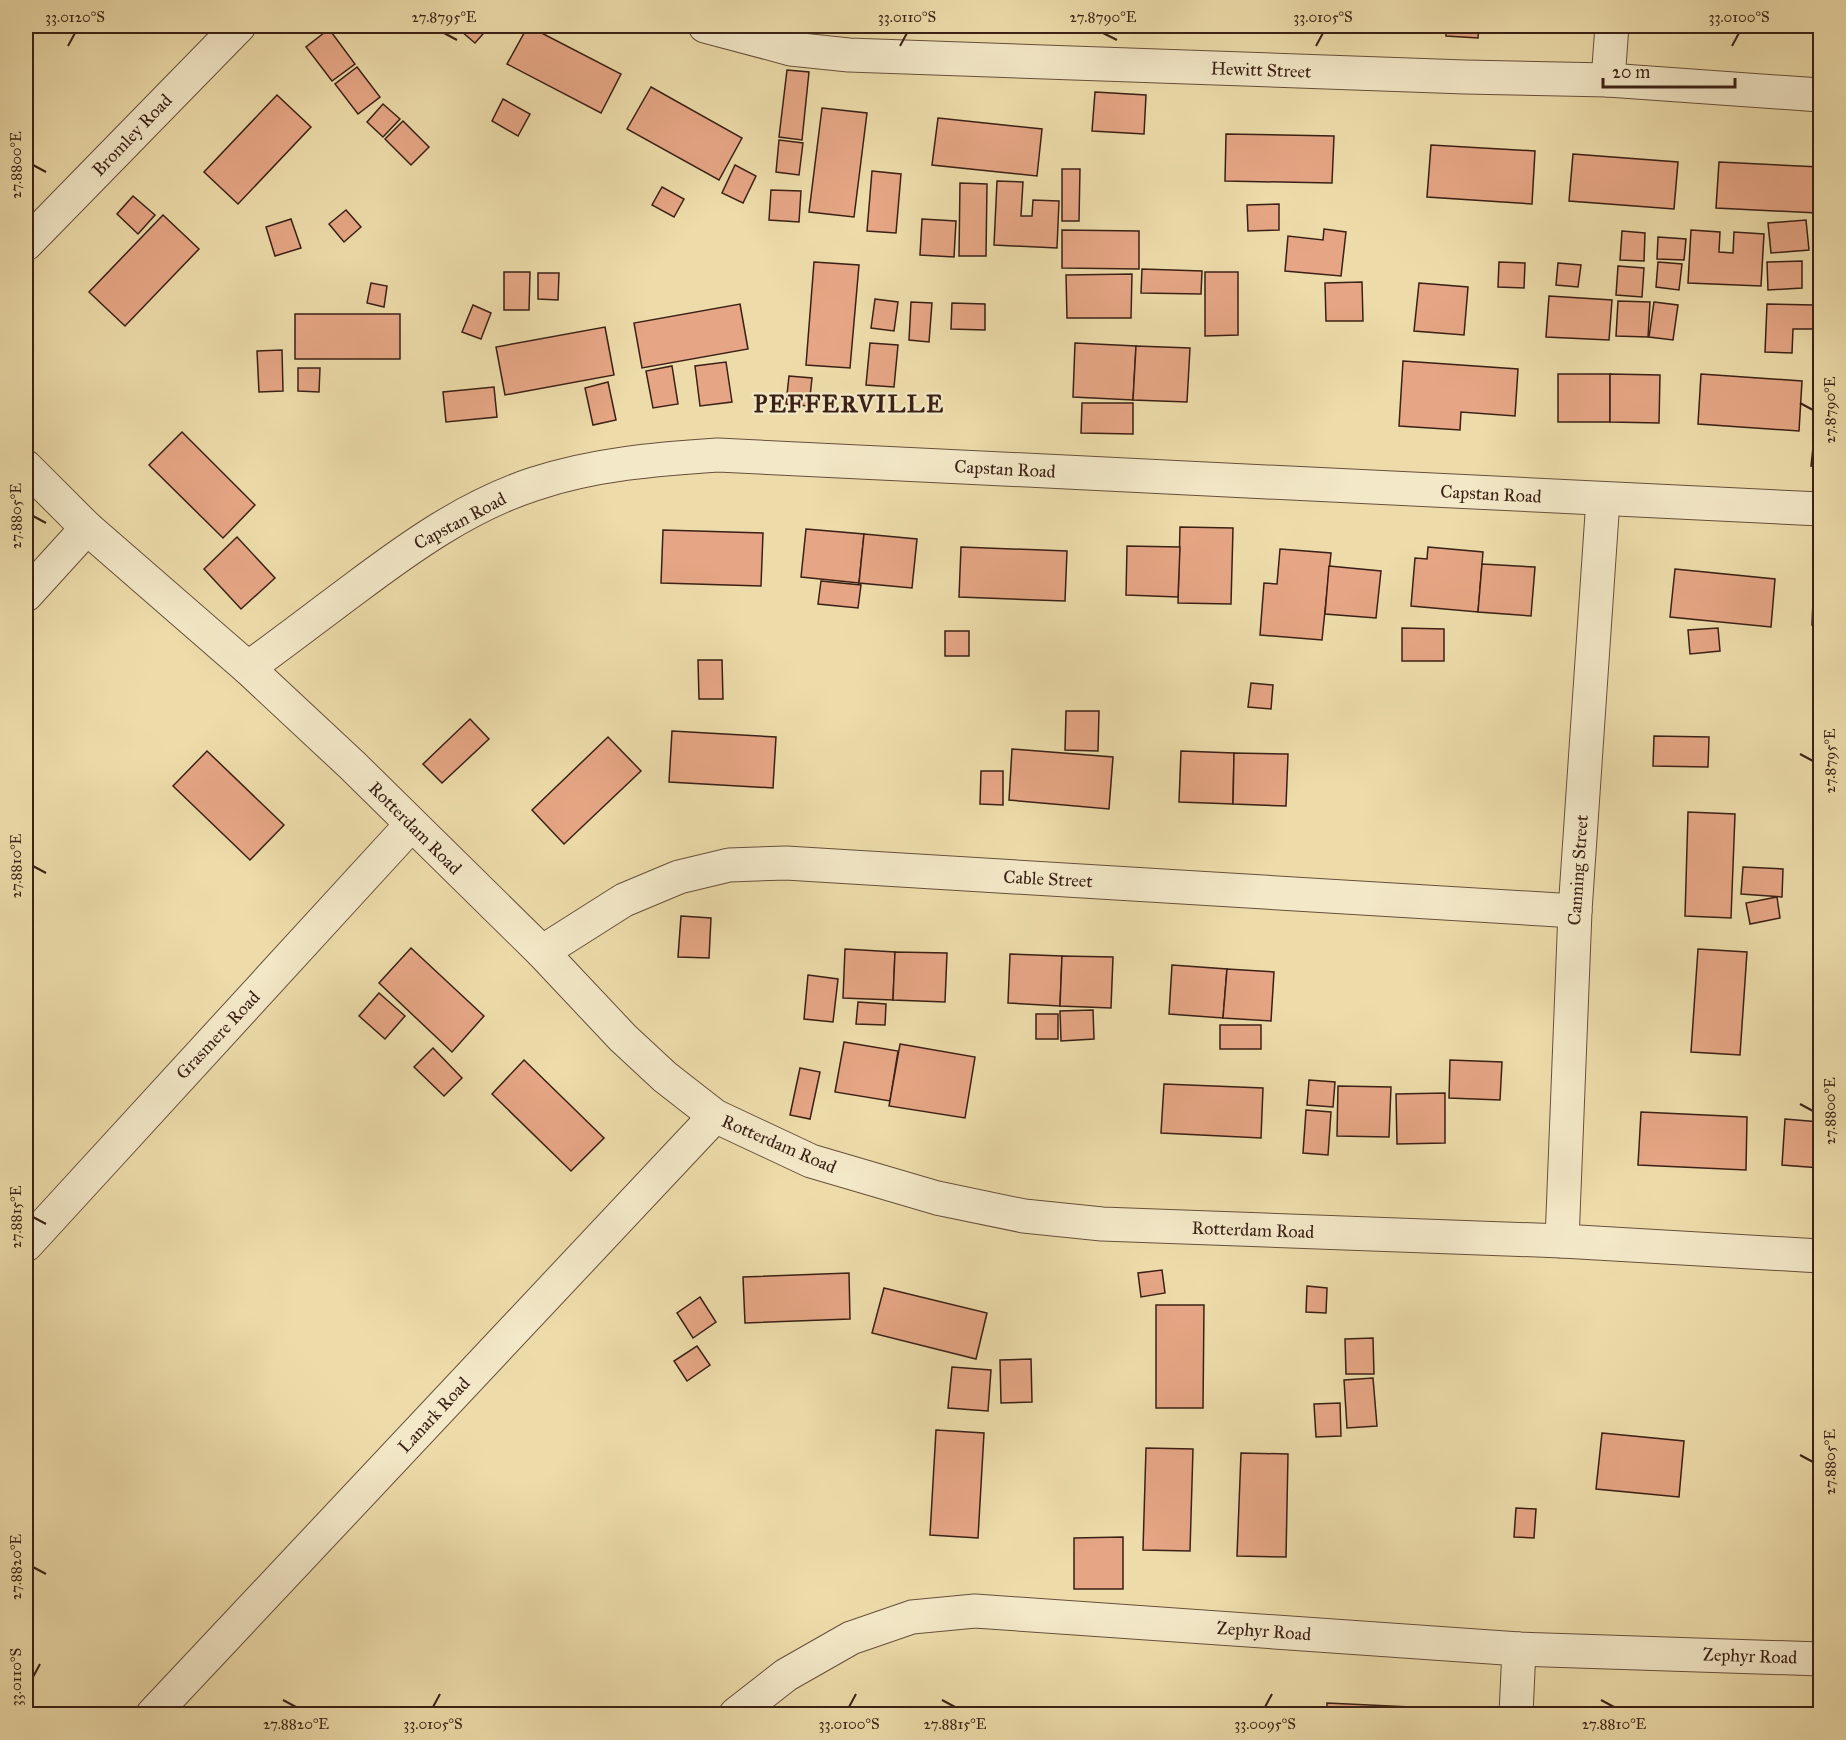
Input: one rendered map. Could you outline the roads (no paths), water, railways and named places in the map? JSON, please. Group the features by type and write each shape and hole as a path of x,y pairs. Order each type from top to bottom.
{"street":[{"name":"Bromley Road","path":"26,244 239,26"},
{"name":"Hewitt Street","path":"705,26 791,49 849,55 1442,77 1608,80 1821,94"},
{"path":"1608,80 1612,26"},
{"name":"Capstan Road","path":"248,668 417,542 482,505 534,484 590,470 653,459 718,455 1821,509"},
{"name":"Rotterdam Road","path":"26,467 87,528 248,668 352,765 542,952 623,1038 665,1077 715,1116 811,1161 937,1198 1024,1216 1102,1224 1562,1241 1821,1256"},
{"name":"Canning Street","path":"1562,1241 1575,911 1603,499"},
{"path":"26,596 87,528"},
{"name":"Grasmere Road","path":"26,1245 411,825"},
{"name":"Cable Street","path":"542,952 624,900 679,877 729,865 786,863 1575,911"},
{"name":"Lanark Road","path":"153,1714 715,1116"},
{"name":"Zephyr Road","path":"753,1709 786,1675 851,1638 912,1617 975,1611 1519,1649 1821,1659"},
{"path":"1516,1714 1519,1649"}],"district":[{"name":"PEFFERVILLE","path":"849,404"}]}
